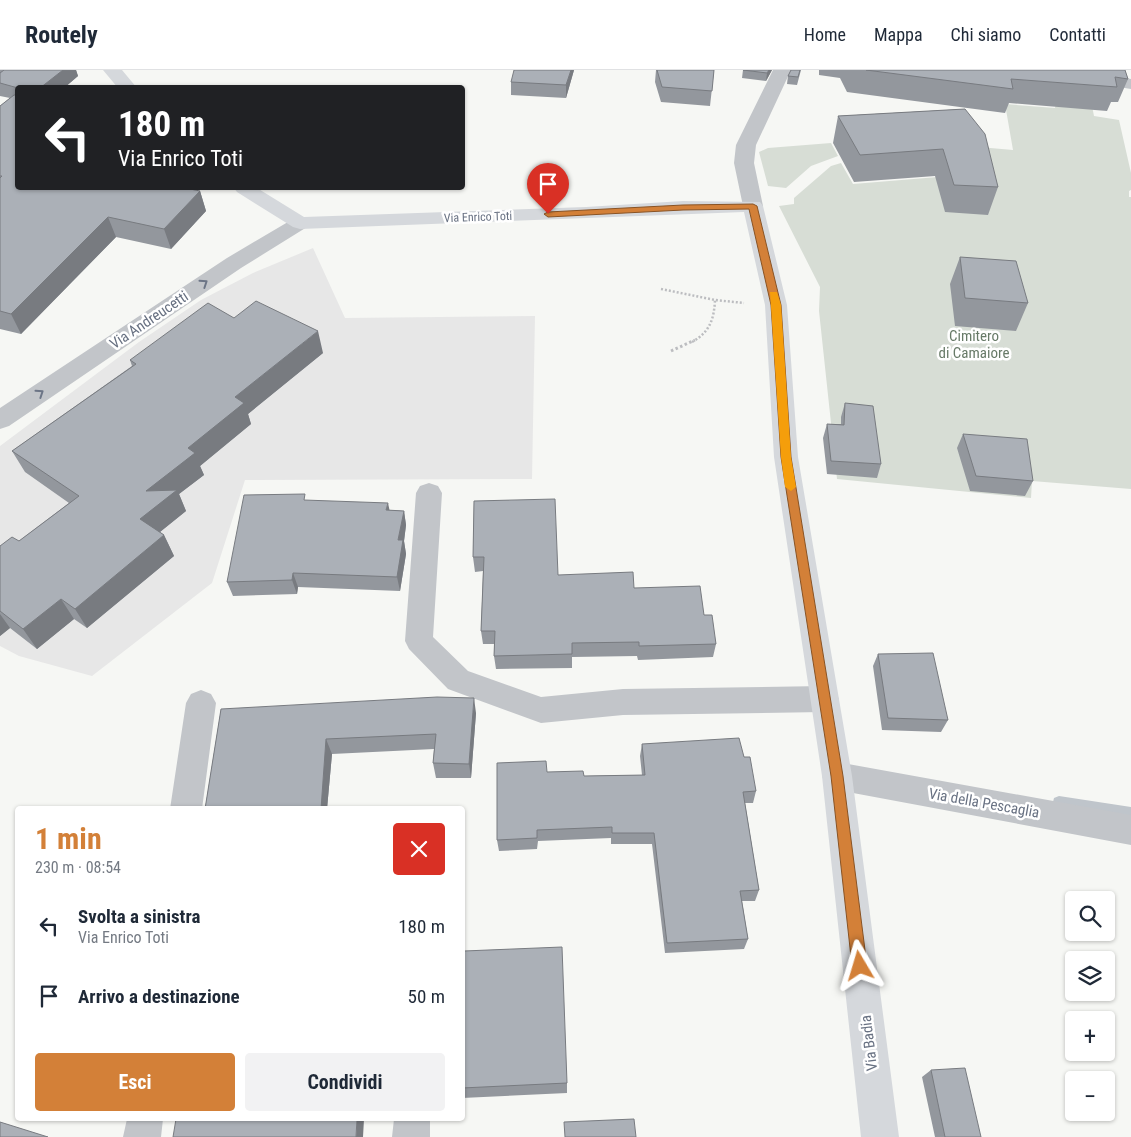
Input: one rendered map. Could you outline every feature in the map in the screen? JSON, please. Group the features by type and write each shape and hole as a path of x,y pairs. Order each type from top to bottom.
{"street":[{"path":"112,70 125,85"},
{"path":"753,206 744,163 746,144 782,70"},
{"path":"1044,70 1131,84"},
{"path":"247,190 300,223"},
{"name":"Via Enrico Toti","path":"300,223 753,206"},
{"name":"Via Badia","path":"753,206 776,305 786,457 837,776 880,1137"},
{"name":"Via Andreucetti","path":"0,420 234,263 300,223"},
{"path":"429,493 424,598 419,641 458,680 541,710 623,702 824,699"},
{"path":"186,806 201,703"},
{"name":"Via della Pescaglia","path":"837,776 1131,830"},
{"path":"142,1137 145,1121"},
{"path":"411,1137 412,1121"}],"path":[{"path":"661,289 714,300 776,305"},
{"path":"671,352 702,338 715,315 714,300"}],"shaded area":[{"path":"313,248 345,318 535,316 532,479 245,480 212,583 92,676 19,656 0,646 0,446 139,342 201,300 253,273"}],"green space":[{"name":"Cimitero di Camaiore","path":"1056,102 1092,106 1094,116 1119,120 1131,173 1129,197 1131,197 1131,489 1032,481 1031,498 837,479 819,311 820,287 779,206 794,204 794,198 831,166 841,163 853,184 962,175 979,147 1013,150 1005,104 1055,108"},
{"path":"831,143 838,156 811,166 786,188 768,186 759,152 768,148"}],"building":[{"path":"4,70 63,70 44,85 15,85 15,87 0,83 0,73"},
{"path":"514,70 571,70 566,85 511,82"},
{"path":"657,70 714,70 712,91 662,87"},
{"path":"743,70 769,70 767,73"},
{"path":"791,70 800,70 798,77 788,76"},
{"path":"866,70 1125,70 1128,79 1115,77 1117,87 1011,79 1013,89"},
{"path":"15,95 15,190 200,191 164,229 108,217 11,314 0,311 0,178 2,176 0,176 0,106"},
{"path":"965,109 985,134 998,187 954,185 943,149 860,155 838,116"},
{"path":"960,257 1016,261 1028,303 965,298"},
{"path":"256,301 318,331 235,397 244,403 188,448 195,453 146,491 177,490 140,519 164,535 75,609 61,599 23,629 0,611 0,546 12,537 19,541 79,496 12,451 136,364 130,360 208,303 234,318"},
{"path":"845,403 873,406 881,464 831,461 827,424 844,425"},
{"path":"963,434 1027,439 1033,481 976,476"},
{"path":"305,494 304,500 388,503 386,510 404,511 398,540 403,540 397,577 293,573 292,580 227,582 244,495"},
{"path":"555,499 558,575 633,572 634,588 700,586 704,615 712,615 716,644 639,646 639,642 572,643 572,654 494,656 495,631 481,631 484,557 473,557 474,501"},
{"path":"933,653 948,720 888,718 878,654"},
{"path":"437,697 474,698 469,764 433,763 436,734 326,739 321,806 205,806 221,709"},
{"path":"739,738 744,757 750,757 756,791 743,792 759,890 740,891 748,939 667,943 654,833 612,833 612,827 537,830 537,838 497,840 497,763 546,761 547,772 583,771 584,776 645,775 642,744"},
{"path":"562,947 567,1083 465,1088 465,951"},
{"path":"965,1068 981,1137 945,1137 931,1070"},
{"path":"634,1119 636,1137 565,1137 564,1122"},
{"path":"176,1121 357,1121 356,1137 173,1137"},
{"path":"0,1122 48,1137 0,1137"}],"waterway":[{"path":"1059,802 1131,813"}],"slow traffic":[{"path":"773,294 776,305 786,457 791,487"}],"route":[{"path":"548,214 683,207 753,206 776,305 786,457 837,776 860,966"}]}
